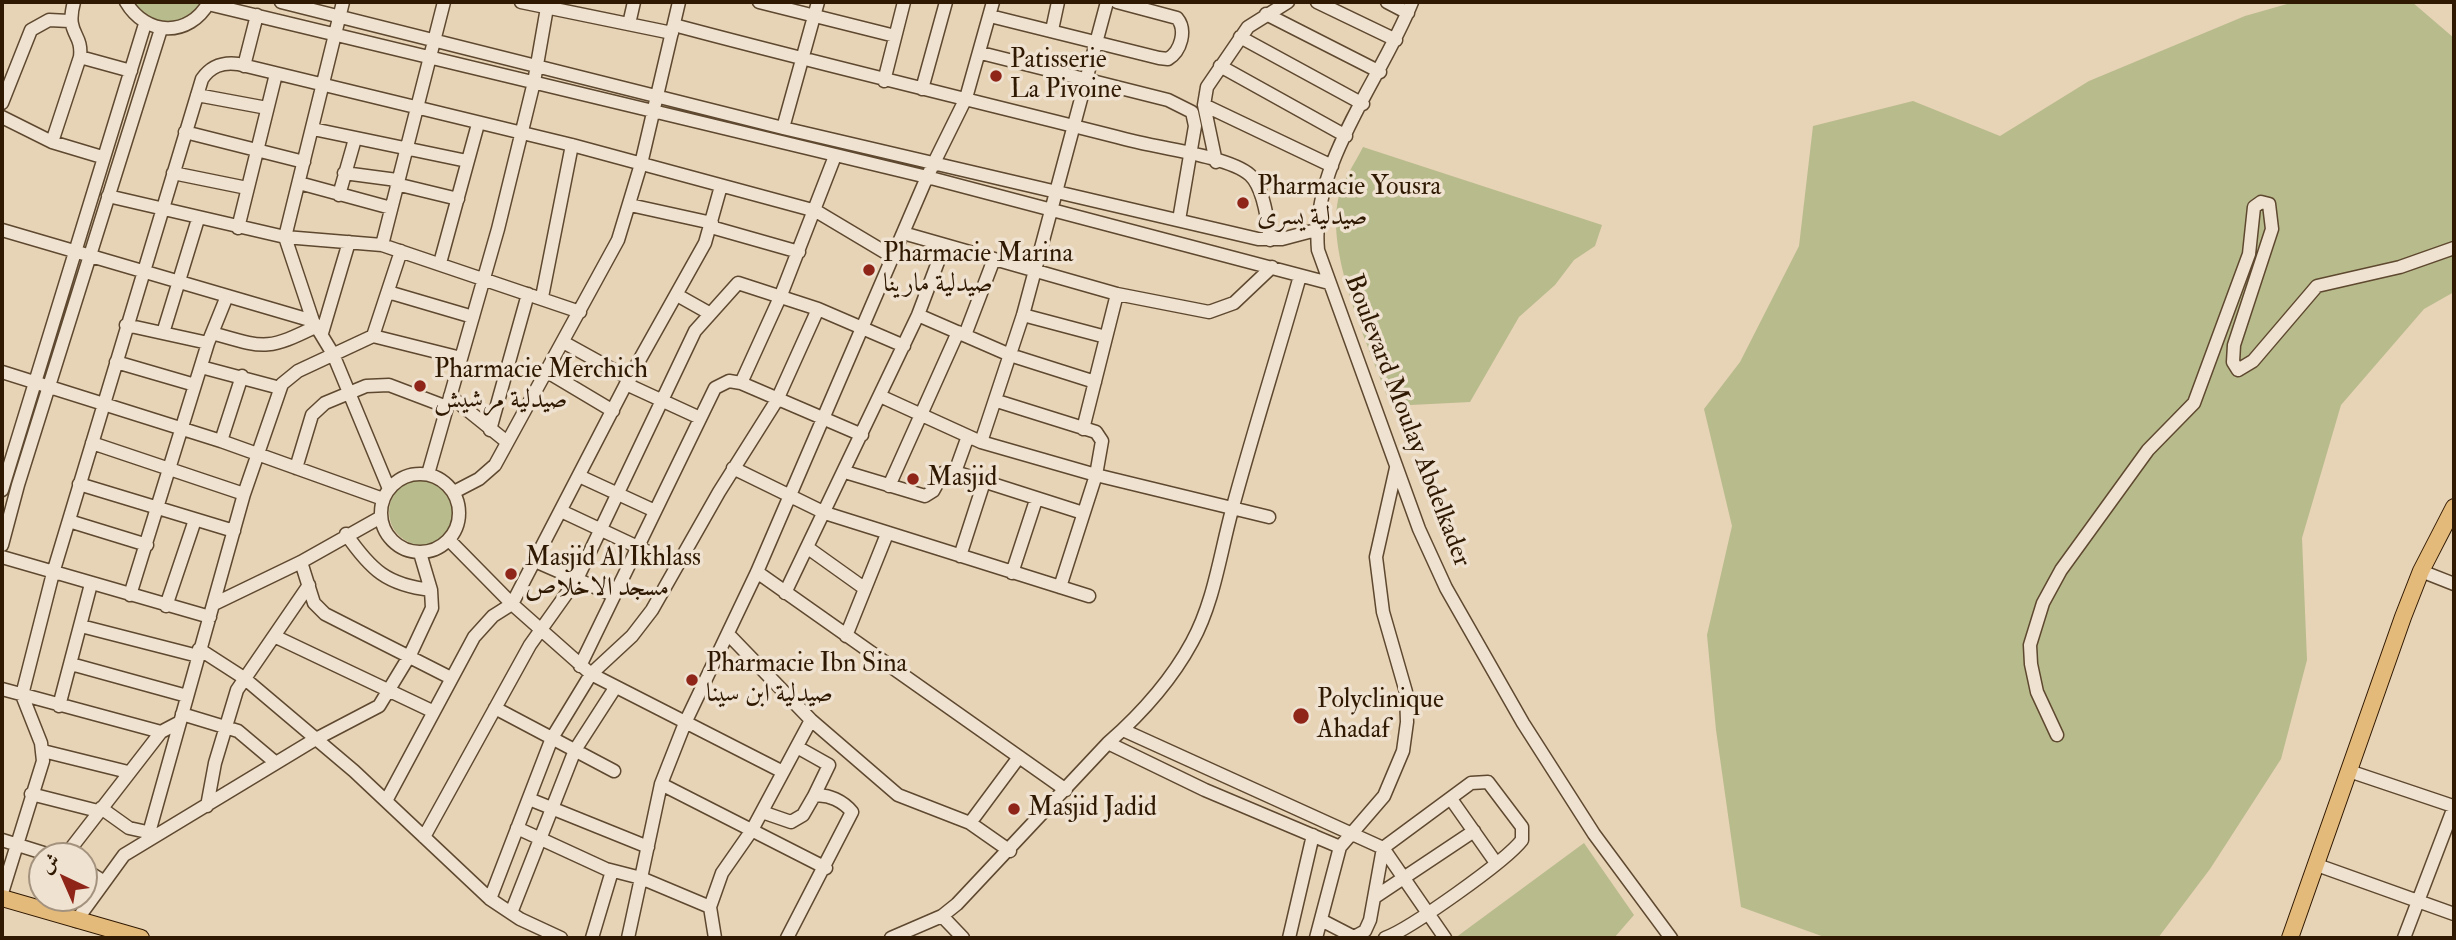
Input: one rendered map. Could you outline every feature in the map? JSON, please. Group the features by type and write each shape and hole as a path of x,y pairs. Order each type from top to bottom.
{"main road":[{"path":"2290,938 2421,571 2454,507"},
{"path":"2,895 76,921 141,938"}],"street":[{"path":"52,142 80,57 80,45 69,21 74,2"},
{"path":"126,2 145,24 161,29 183,26 193,21 208,3 927,177 1329,284"},
{"path":"282,2 1057,194 1270,240 1316,230"},
{"path":"343,2 285,237 317,327 333,354 386,494 381,517 389,538 408,551 420,553 436,550 449,540 458,525 460,508 454,492 446,483 428,474 402,478 386,494"},
{"path":"382,245 444,2"},
{"path":"522,2 629,24 673,29 1191,154 1250,175 1264,206 1270,240"},
{"path":"629,24 634,2"},
{"path":"454,492 491,470 611,256 630,205 679,2"},
{"path":"759,2 895,36"},
{"path":"783,128 818,2"},
{"path":"884,81 904,2"},
{"path":"922,89 946,2"},
{"path":"628,938 662,784 685,723 729,635 824,421 927,177 966,98 981,53 993,2"},
{"path":"1052,30 1058,2"},
{"path":"981,442 997,401 1023,315 1107,2"},
{"path":"990,16 1168,59 1179,47 1181,21 1154,6 1117,2"},
{"path":"1216,162 1204,105 1207,87 1240,37 1266,13 1288,2"},
{"path":"1318,2 1396,40"},
{"path":"1387,2 1410,8"},
{"path":"428,474 521,134 538,65 547,5"},
{"name":"Boulevard Moulay Abdelkader","path":"1410,8 1332,166 1321,197 1316,230 1318,250 1396,467 1446,588 1523,723 1594,834 1671,938"},
{"path":"1266,13 1380,72"},
{"path":"244,66 257,15"},
{"path":"2,103 31,30 49,20 69,21"},
{"path":"18,485 3,483 145,24"},
{"path":"2,545 18,485 161,29"},
{"path":"1240,37 1363,104"},
{"path":"981,53 1168,100 1185,107 1194,117 1191,154 1179,220"},
{"path":"80,57 131,71"},
{"path":"2,895 15,844 43,761 43,751 22,695 53,573 126,325 197,94 204,76 212,68 224,63 244,66 418,107 478,124 572,145 816,211 893,257"},
{"path":"1220,66 1346,136"},
{"path":"238,228 276,74"},
{"path":"197,94 267,108"},
{"path":"1204,105 1332,166"},
{"path":"2,117 52,142 102,157"},
{"path":"440,262 478,124"},
{"path":"313,129 467,161"},
{"path":"186,132 258,148 304,162"},
{"path":"338,195 355,139"},
{"path":"542,298 572,145"},
{"path":"741,383 816,211 835,156"},
{"path":"173,173 247,188"},
{"path":"344,173 397,182 458,199"},
{"path":"299,183 391,208"},
{"path":"386,801 432,711 481,627 512,604 712,225 721,186"},
{"path":"108,196 285,237 382,245 440,262 580,312"},
{"path":"2057,735 2038,692 2031,664 2029,645 2043,603 2061,570 2148,450 2193,403 2249,254 2255,207 2261,202 2269,204 2272,229 2234,345 2233,362 2238,370 2253,361 2317,286 2400,267 2454,247"},
{"path":"630,205 712,225 799,252"},
{"path":"163,333 177,280 198,219"},
{"path":"2,230 88,258 177,280 317,327"},
{"path":"903,233 1117,294 1209,312 1234,303 1272,267"},
{"path":"126,325 163,333 278,345 317,327 349,242"},
{"path":"785,593 904,346 944,246"},
{"path":"373,336 401,251"},
{"path":"889,486 994,259"},
{"path":"891,938 942,916 1010,851 1161,689 1193,641 1212,593 1232,509 1300,276"},
{"path":"424,836 530,645 577,579 695,331 738,283 818,309 904,346"},
{"path":"388,292 472,317"},
{"path":"490,430 528,294"},
{"path":"1083,429 1117,294"},
{"path":"677,295 709,313"},
{"path":"130,595 210,338 227,296"},
{"path":"490,899 552,738 591,674 640,628 776,400 818,309"},
{"path":"918,315 1010,355 1095,382"},
{"path":"1023,315 1106,337"},
{"path":"147,836 244,494 280,388 290,376 373,336 461,358"},
{"path":"563,342 662,401 700,418"},
{"path":"116,362 195,385"},
{"path":"201,367 280,388"},
{"path":"546,371 612,411"},
{"path":"2,372 105,403 296,468 386,494"},
{"path":"221,441 242,376"},
{"path":"296,468 312,415 325,403 376,383 449,402 507,442"},
{"path":"580,666 700,418 721,383 741,383 824,421 862,435"},
{"path":"880,396 981,442 1096,475 1269,517"},
{"path":"997,401 1096,432 1102,441 1096,475 1060,587"},
{"path":"955,472 968,436"},
{"path":"92,443 244,494"},
{"path":"1316,938 1340,847 1384,796 1397,771 1407,722 1406,692 1383,612 1377,566 1382,526 1396,467"},
{"path":"733,468 825,513 1089,596"},
{"path":"845,472 925,496 933,491 943,473 955,472 1083,513"},
{"path":"579,476 655,510"},
{"path":"960,556 984,482"},
{"path":"79,484 234,530"},
{"path":"1013,573 1036,500"},
{"path":"561,511 676,565"},
{"path":"214,604 301,562 346,534 381,517"},
{"path":"166,606 195,520"},
{"path":"69,522 147,545"},
{"path":"346,534 367,562 383,577 398,584 431,590"},
{"path":"846,636 887,534"},
{"path":"449,540 512,604 591,674 783,772"},
{"path":"808,548 864,588"},
{"path":"76,921 124,855 147,836 207,806 314,740 372,712 388,693 410,655 432,608 431,590 420,553"},
{"path":"2,557 210,617"},
{"path":"535,561 613,595"},
{"path":"301,562 314,603 325,614 451,678"},
{"path":"2421,571 2454,584"},
{"path":"757,572 1066,789"},
{"path":"59,706 91,584"},
{"path":"207,806 225,726 237,690 309,585"},
{"path":"81,626 199,653 244,678 386,801 490,899 511,913 561,938"},
{"path":"274,635 388,693 432,711"},
{"path":"729,635 811,720 898,795 970,823 1010,851"},
{"path":"71,664 187,696"},
{"path":"511,913 575,750 615,688"},
{"path":"2,689 161,733"},
{"path":"495,708 614,771"},
{"path":"75,842 161,733 181,718 238,731 275,763"},
{"path":"715,938 710,907 722,873 752,830 811,720"},
{"path":"1123,730 1383,848 1445,938"},
{"path":"1108,743 1205,790 1340,847"},
{"path":"762,812 791,822 803,815 814,796 829,765 796,747"},
{"path":"43,751 128,772"},
{"path":"970,823 1019,757"},
{"path":"2350,771 2454,806 2404,938"},
{"path":"1321,920 1352,937 1365,931 1384,938 1406,929 1496,863 1517,847 1525,833 1496,789 1481,780 1471,783 1383,848 1376,897 1365,931"},
{"path":"662,784 826,867"},
{"path":"31,794 99,810 147,836"},
{"path":"787,938 826,867 852,812 828,796 814,796"},
{"path":"529,799 648,847"},
{"path":"1451,799 1496,863"},
{"path":"517,828 612,871 641,878 710,907"},
{"path":"1376,897 1474,831"},
{"path":"1289,938 1312,835"},
{"path":"2,839 28,848"},
{"path":"2317,865 2454,914"},
{"path":"592,938 612,871"},
{"path":"98,878 103,881"},
{"path":"942,916 960,937"}],"green space":[{"path":"132,2 203,2 187,19 166,23 150,21"},
{"path":"2294,2 2412,2 2454,38 2454,292 2424,309 2341,405 2302,538 2307,660 2281,759 2210,869 2158,938 1827,938 1741,907 1716,730 1707,635 1732,526 1704,409 1740,362 1799,246 1813,126 1913,101 2000,136 2089,81 2245,16"},
{"path":"1363,147 1602,225 1595,246 1574,260 1555,285 1519,317 1470,402 1391,406 1352,304 1338,249 1338,200 1345,180"},
{"path":"415,479 429,479 441,484 450,493 455,512 453,525 446,536 429,545 415,545 403,540 394,531 389,519 389,505 394,493 403,484"},
{"path":"1584,843 1634,915 1614,938 1455,938"}],"place":[{"name":"Patisserie La Pivoine","path":"996,76"},
{"name":"Pharmacie Yousra صيدلية يسرى","path":"1243,203"},
{"name":"Pharmacie Marina صيدلية مارينا","path":"869,270"},
{"name":"Pharmacie Merchich صيدلية مرشيش","path":"420,386"},
{"name":"Masjid","path":"913,479"},
{"name":"Masjid Al Ikhlass مسجد الاخلاص","path":"511,574"},
{"name":"Pharmacie Ibn Sina صيدلية ابن سينا","path":"692,680"},
{"name":"Polyclinique Ahadaf","path":"1301,716"},
{"name":"Masjid Jadid","path":"1014,809"}]}
